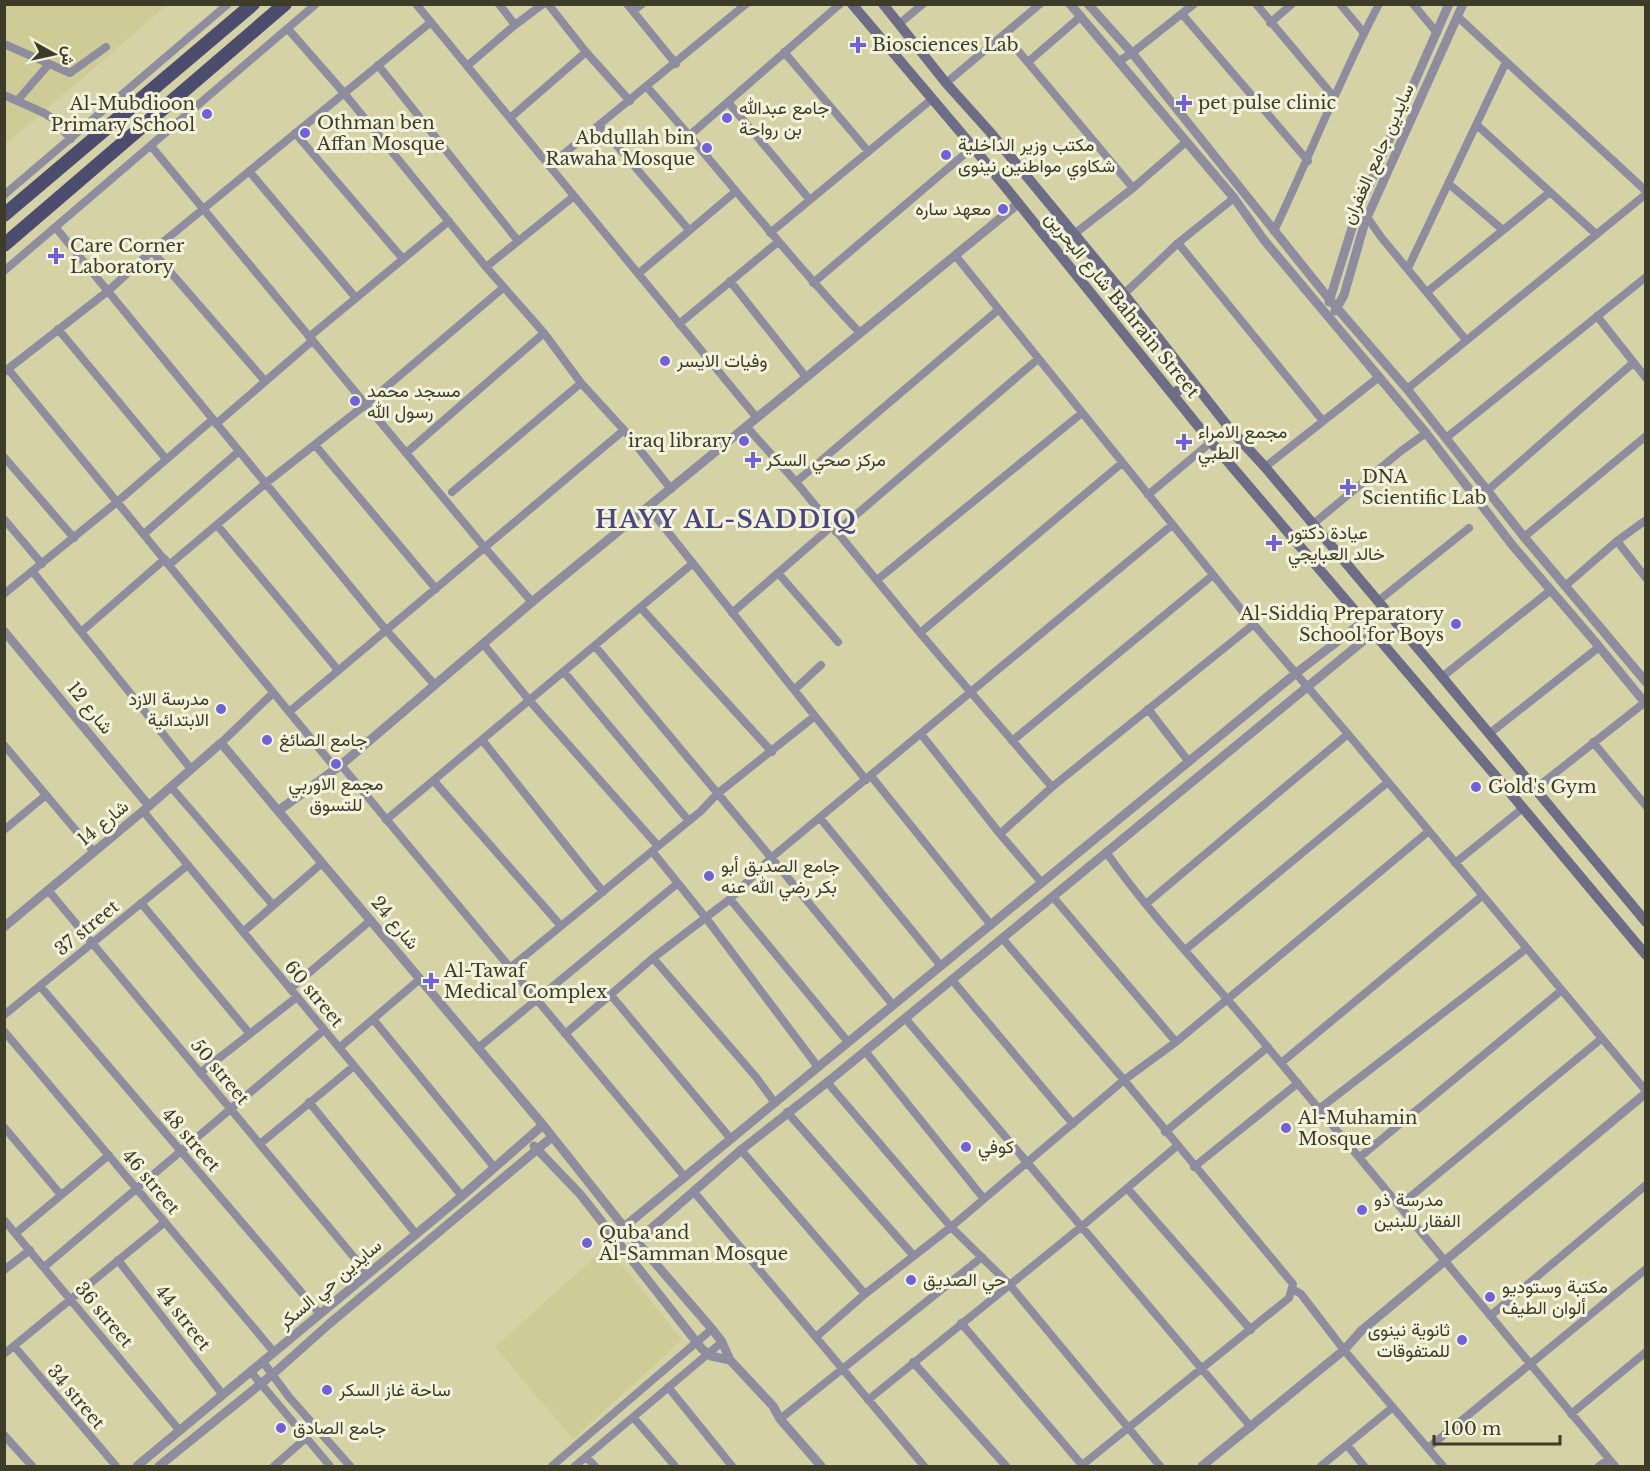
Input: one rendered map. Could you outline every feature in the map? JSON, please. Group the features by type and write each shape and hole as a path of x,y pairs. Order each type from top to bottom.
{"highway":[{"path":"4,215 253,4"},
{"path":"4,245 276,8"}],"main road":[{"name":"شارع البحرين Bahrain Street","path":"852,4 1019,203 1210,442 1365,621 1646,955"},
{"name":"شارع البحرين Bahrain Street","path":"883,4 946,83 990,132 1124,294 1230,429 1443,677 1642,918"},
{"path":"1173,395 1191,380"},
{"path":"1623,927 1642,918"}],"street":[{"path":"4,195 228,4"},
{"path":"4,271 316,4"},
{"path":"416,4 757,418"},
{"path":"499,4 515,25"},
{"path":"467,66 543,4"},
{"path":"548,4 586,52 630,101"},
{"path":"642,4 630,8 676,64"},
{"path":"549,166 676,64 746,4"},
{"path":"690,135 840,4"},
{"path":"899,24 923,4"},
{"path":"946,83 1040,4"},
{"path":"1070,4 1234,198 1264,240 1426,433 1513,546 1645,703 1535,789"},
{"path":"1119,61 1194,4"},
{"path":"1256,4 1334,97"},
{"path":"1270,23 1292,4"},
{"path":"1340,4 1364,33"},
{"path":"1274,231 1379,4"},
{"path":"1413,4 1437,33"},
{"name":"سايدين جامع الغفران","path":"1322,309 1330,300 1356,214 1449,4"},
{"name":"سايدين جامع الغفران","path":"1329,317 1344,295 1367,217 1463,4"},
{"path":"1091,6 1132,53 1330,300 1407,389 1524,537 1646,682"},
{"path":"1182,14 1308,161"},
{"path":"1028,62 1080,17"},
{"path":"1407,389 1646,193 1458,17"},
{"path":"431,22 202,209 108,291 6,370 145,533 273,693 387,820 685,1177"},
{"path":"288,29 344,93 503,288 544,333 581,383 624,430 670,489"},
{"path":"1005,34 1133,188"},
{"path":"4,44 70,73 106,47"},
{"path":"784,51 868,151"},
{"path":"510,118 586,52"},
{"path":"1408,268 1506,62"},
{"path":"17,100 49,64"},
{"path":"378,65 518,241"},
{"path":"647,87 813,283 860,333"},
{"path":"1151,100 1163,92"},
{"path":"4,95 48,115 71,139"},
{"path":"770,233 932,99"},
{"path":"728,102 810,200"},
{"path":"1477,125 1596,234"},
{"path":"600,126 689,230"},
{"path":"295,133 402,259"},
{"path":"1073,235 1133,188 1186,142"},
{"path":"152,146 365,405 532,602"},
{"path":"813,283 973,147"},
{"path":"249,171 356,298"},
{"path":"1449,184 1503,230"},
{"path":"638,274 735,192"},
{"path":"1427,292 1550,192"},
{"path":"486,267 573,197"},
{"path":"1124,294 1178,243 1234,198"},
{"path":"278,811 338,767 532,602 1019,203"},
{"path":"1367,217 1466,340"},
{"path":"4,594 33,573 166,459 265,381 356,298 449,221"},
{"path":"56,228 238,452 386,630 434,684"},
{"path":"679,324 778,242"},
{"path":"1178,243 1323,421"},
{"path":"152,251 265,381"},
{"path":"954,255 1213,575 1646,1091 1361,1331 1344,1350 1251,1427 1214,1463 1202,1467"},
{"path":"1446,438 1645,278"},
{"path":"730,281 806,376"},
{"path":"81,632 365,405 503,288"},
{"path":"796,482 998,310"},
{"path":"1597,316 1646,378"},
{"path":"58,329 166,459"},
{"path":"406,453 544,333"},
{"path":"732,613 1038,359"},
{"path":"1488,490 1633,363"},
{"path":"1265,467 1379,377"},
{"path":"452,492 581,383"},
{"path":"877,580 1082,413"},
{"path":"746,426 796,482 970,693 1052,787"},
{"path":"289,711 624,430"},
{"path":"1313,524 1426,433"},
{"path":"1524,537 1646,436"},
{"path":"1148,495 1210,442"},
{"path":"315,445 436,589"},
{"path":"145,533 238,452"},
{"path":"4,457 74,538"},
{"path":"920,633 1122,463"},
{"path":"1456,471 1466,464"},
{"path":"648,507 815,716 991,925"},
{"path":"4,519 42,564"},
{"path":"1566,586 1617,540 1646,520"},
{"path":"217,525 338,670"},
{"path":"565,1034 653,958 730,899 772,857 1172,525"},
{"path":"1378,601 1469,528"},
{"path":"1617,540 1646,578"},
{"path":"387,820 692,564"},
{"path":"33,573 191,769"},
{"path":"778,573 838,642"},
{"path":"1012,741 1213,575"},
{"path":"1443,677 1551,590"},
{"path":"641,608 772,752"},
{"path":"624,1227 1295,674 1365,621"},
{"path":"1000,834 1052,787 1254,624"},
{"name":"شارع 12","path":"4,631 146,809"},
{"path":"637,1241 741,1150 952,980 1374,632"},
{"path":"484,645 655,849 678,883 818,1067"},
{"path":"594,646 893,1005"},
{"path":"1489,734 1599,646"},
{"path":"794,690 821,665"},
{"path":"564,672 689,821"},
{"path":"221,743 273,693"},
{"path":"1148,709 1189,762"},
{"path":"510,968 689,821 717,794 815,716"},
{"path":"921,734 1042,883"},
{"path":"1146,903 1348,734"},
{"path":"483,741 603,892"},
{"path":"1593,742 1646,806"},
{"name":"شارع 14","path":"4,927 146,809 221,743"},
{"name":"شارع 24","path":"221,743 543,1125 624,1227 712,1329 722,1342 730,1360"},
{"path":"4,745 94,852"},
{"path":"434,782 561,926"},
{"path":"1185,950 1388,782"},
{"path":"171,787 273,905"},
{"path":"4,830 46,795"},
{"path":"1455,863 1523,808"},
{"name":"60 street","path":"146,809 188,865 462,1196"},
{"path":"820,818 941,966"},
{"path":"816,1338 865,1294 951,1227 1124,1080 1176,1042 1429,831"},
{"path":"1106,852 1615,1467"},
{"path":"243,932 322,863"},
{"name":"37 street","path":"4,1015 188,865"},
{"path":"478,1048 678,883"},
{"name":"50 street","path":"48,890 368,1274"},
{"path":"1281,1063 1482,896"},
{"path":"1053,897 1176,1042"},
{"path":"730,899 849,1042"},
{"path":"141,903 250,1034"},
{"path":"290,989 370,920"},
{"path":"961,1323 1082,1466 1289,1298 1293,1284 1124,1080 1002,938"},
{"path":"1319,1110 1526,949"},
{"path":"653,958 776,1103"},
{"path":"339,1048 420,979"},
{"path":"952,980 1073,1124"},
{"name":"48 street","path":"40,986 320,1314"},
{"path":"1360,1157 1562,990"},
{"path":"610,994 731,1138"},
{"path":"200,1072 297,997"},
{"path":"905,1018 1251,1427"},
{"path":"374,1019 494,1167"},
{"path":"875,1020 886,1034"},
{"path":"44,1266 324,1030"},
{"name":"46 street","path":"4,1031 274,1352"},
{"path":"1399,1206 1602,1039"},
{"path":"1166,1132 1268,1047"},
{"path":"865,1051 984,1199"},
{"path":"260,1144 354,1066"},
{"path":"827,1082 951,1227 1009,1284 1161,1467"},
{"path":"1194,1167 1298,1083"},
{"path":"309,1102 416,1234"},
{"path":"788,1113 913,1255"},
{"name":"سايدين حي السكر","path":"137,1467 462,1196 543,1125"},
{"path":"4,1127 62,1195"},
{"name":"سايدين حي السكر","path":"159,1467 273,1374 329,1324 552,1137"},
{"path":"527,1138 580,1194 696,1343 707,1354 730,1360 773,1406 780,1419 821,1467"},
{"path":"868,1400 1177,1146"},
{"path":"741,1150 865,1294"},
{"path":"16,1233 109,1155"},
{"path":"1490,1316 1646,1185"},
{"path":"1127,1188 1251,1330"},
{"path":"694,1192 924,1467"},
{"path":"644,1210 657,1225"},
{"name":"36 street","path":"5,1220 180,1431"},
{"path":"4,1354 165,1222"},
{"path":"4,1270 30,1250"},
{"path":"780,1419 982,1257"},
{"name":"44 street","path":"118,1260 223,1395"},
{"path":"1428,1448 1646,1269"},
{"path":"1292,1289 1301,1294 1344,1350 1443,1467"},
{"path":"552,1467 712,1329"},
{"path":"575,1467 722,1342"},
{"name":"34 street","path":"14,1346 116,1467"},
{"path":"1571,1414 1646,1352"},
{"path":"263,1362 289,1397 350,1467"},
{"path":"913,1362 1006,1467"},
{"path":"251,1372 330,1467"},
{"path":"668,1387 732,1467"},
{"path":"1321,1467 1393,1407"},
{"path":"633,1417 675,1467"},
{"path":"4,1435 32,1467"},
{"path":"274,1467 306,1438"},
{"path":"1347,1445 1364,1467"},
{"path":"586,1456 595,1467"},
{"path":"1599,1467 1609,1459"}],"shaded area":[{"path":"5,5 167,5 5,145"},
{"path":"607,1246 682,1340 573,1439 495,1347"}],"place":[{"name":"Biosciences Lab","path":"858,45"},
{"name":"pet pulse clinic","path":"1184,103"},
{"name":"Al-Mubdioon Primary School","path":"207,114"},
{"name":"جامع عبدالله بن رواحة","path":"727,118"},
{"name":"Othman ben Affan Mosque","path":"305,133"},
{"name":"Abdullah bin Rawaha Mosque","path":"707,148"},
{"name":"مكتب وزير الداخلية شكاوي مواطنين نينوى","path":"946,155"},
{"name":"معهد ساره","path":"1003,209"},
{"name":"Care Corner Laboratory","path":"56,256"},
{"name":"وفيات الايسر","path":"665,361"},
{"name":"مسجد محمد رسول الله","path":"355,401"},
{"name":"iraq library","path":"744,441"},
{"name":"مجمع الامراء الطبي","path":"1184,442"},
{"name":"مركز صحي السكر","path":"753,460"},
{"name":"DNA Scientific Lab","path":"1348,487"},
{"name":"عيادة دكتور خالد العبايجي","path":"1274,543"},
{"name":"Al-Siddiq Preparatory School for Boys","path":"1456,624"},
{"name":"مدرسة الازد الابتدائية","path":"221,709"},
{"name":"جامع الصائغ","path":"267,740"},
{"name":"مجمع الاوربي للتسوق","path":"336,764"},
{"name":"Gold's Gym","path":"1476,787"},
{"name":"جامع الصديق أبو بكر رضي الله عنه","path":"709,876"},
{"name":"Al-Tawaf Medical Complex","path":"431,981"},
{"name":"Al-Muhamin Mosque","path":"1286,1128"},
{"name":"كوفي","path":"966,1147"},
{"name":"مدرسة ذو الفقار للبنين","path":"1362,1210"},
{"name":"Quba and Al-Samman Mosque","path":"587,1243"},
{"name":"حي الصديق","path":"911,1280"},
{"name":"مكتبة وستوديو ألوان الطيف","path":"1490,1297"},
{"name":"ثانوية نينوى للمتفوقات","path":"1462,1340"},
{"name":"ساحة غاز السكر","path":"327,1390"},
{"name":"جامع الصادق","path":"281,1428"}],"district":[{"name":"HAYY AL-SADDIQ","path":"726,520"}]}
